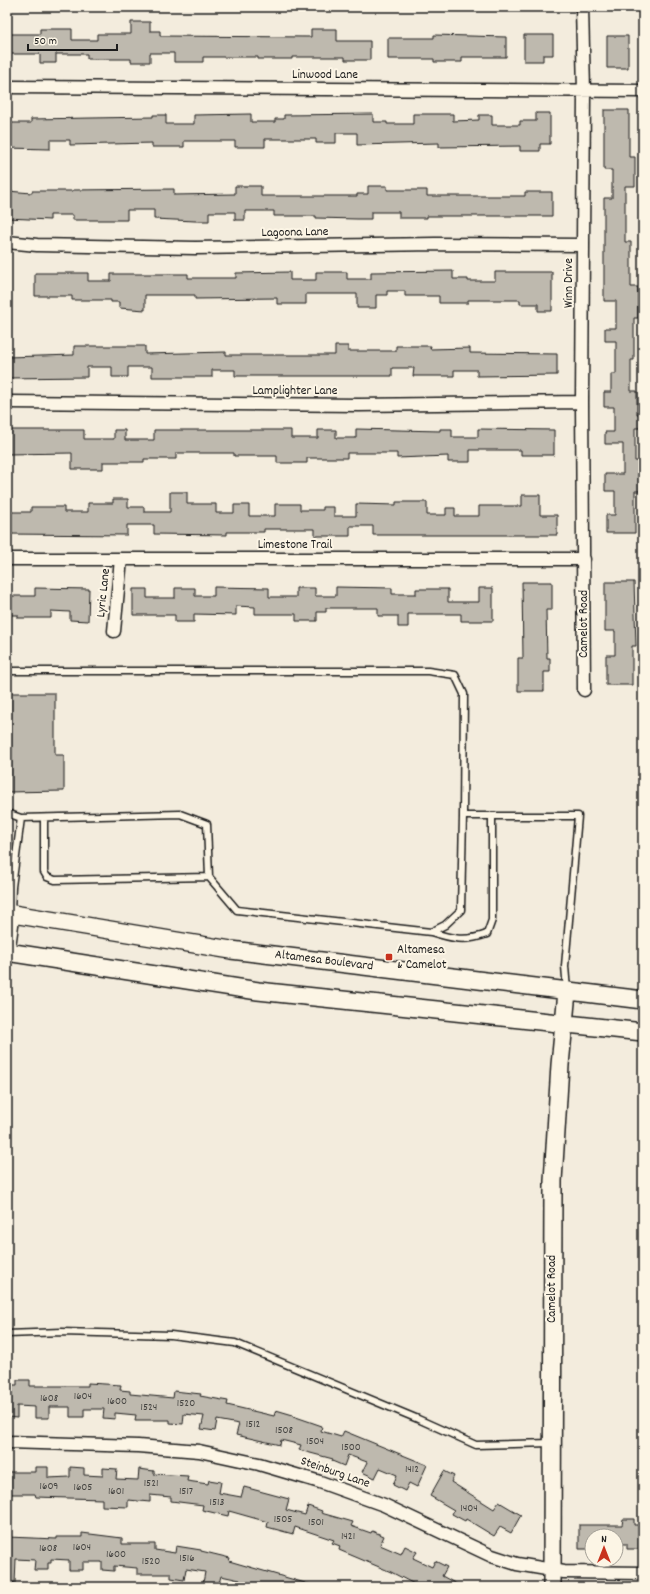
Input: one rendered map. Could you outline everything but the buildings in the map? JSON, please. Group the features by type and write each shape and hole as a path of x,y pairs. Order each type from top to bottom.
{"main road":[{"name":"Altamesa Boulevard","path":"9,913 231,950 567,992 643,1000"},
{"path":"7,943 9,913"},
{"path":"7,952 258,990 643,1032"},
{"name":"Camelot Road","path":"552,1587 552,1181 567,992"}],"street":[{"name":"Winn Drive","path":"582,7 584,91 582,402 584,559"},
{"name":"Linwood Lane","path":"7,88 643,91"},
{"name":"Lagoona Lane","path":"7,242 36,246 195,248 435,244 583,245"},
{"name":"Lamplighter Lane","path":"7,402 359,404 582,402"},
{"name":"Limestone Trail","path":"7,559 584,559"},
{"name":"Lyric Lane","path":"114,631 121,559"},
{"name":"Camelot Road","path":"584,559 584,690"},
{"name":"Steinburg Lane","path":"7,1442 153,1447 199,1452 259,1464 320,1482 384,1505 492,1556 517,1564 552,1570 643,1573"}],"lane":[{"path":"7,671 428,671 455,675 464,694 461,910 445,925 431,932"},
{"path":"7,813 21,818 180,814 207,824 208,877 237,910 431,932 453,939 473,939 487,934 492,920 492,816"},
{"path":"463,816 578,816 565,966 567,992"},
{"path":"9,913 21,818"},
{"path":"44,818 44,872 47,877 55,880 208,877"},
{"path":"7,1334 62,1332 171,1334 235,1343 418,1419 476,1445 551,1443"}],"place":[{"name":"Altamesa & Camelot","path":"389,957"}]}
